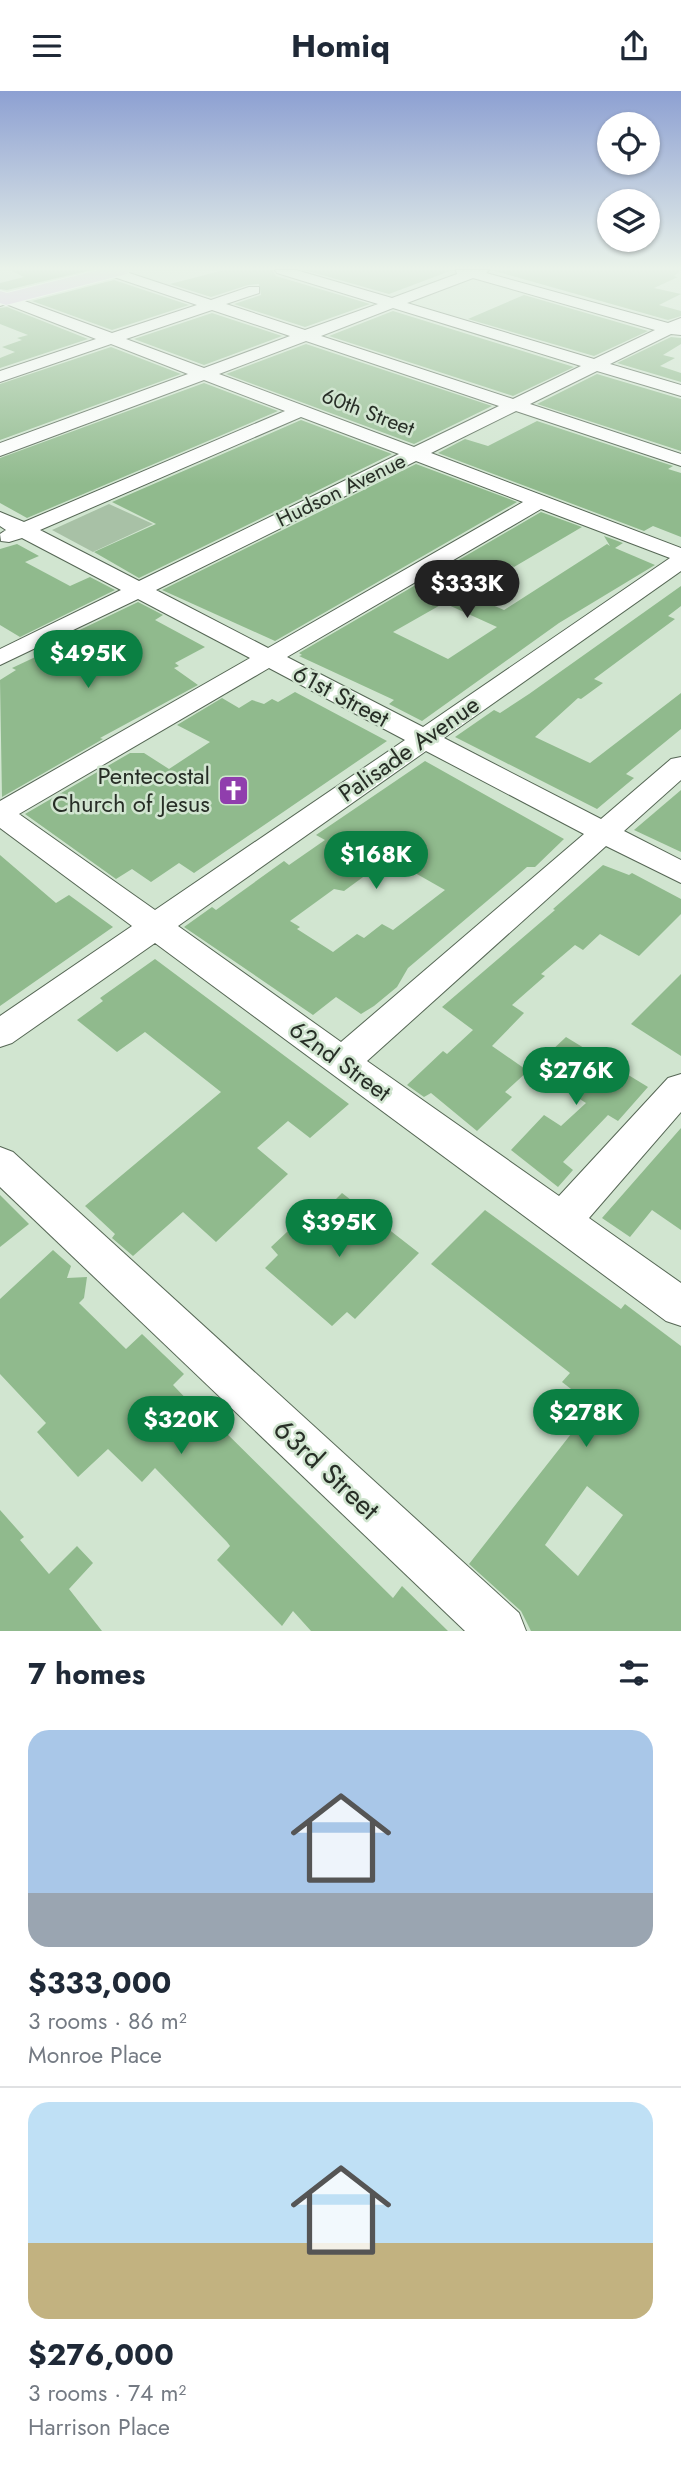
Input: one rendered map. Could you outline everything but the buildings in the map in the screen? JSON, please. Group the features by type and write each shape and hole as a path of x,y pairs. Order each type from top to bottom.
{"street":[{"path":"4,373 102,342"},
{"name":"60th Street","path":"119,342 681,555"},
{"path":"0,450 287,342"},
{"path":"327,342 681,460"},
{"path":"519,342 681,391"},
{"name":"Hudson Avenue","path":"0,658 648,342"},
{"path":"11,535 302,410"},
{"path":"0,813 541,500"},
{"name":"61st Street","path":"0,518 11,535 137,589 681,873"},
{"name":"Palisade Avenue","path":"0,1034 681,561"},
{"path":"341,1063 681,765"},
{"name":"62nd Street","path":"0,813 341,1063 681,1307"},
{"path":"561,1221 681,1088"},
{"name":"63rd Street","path":"0,1163 501,1631"}],"green space":[{"path":"109,504 153,524 93,552 52,530"}],"place":[{"name":"Pentecostal Church of Jesus","path":"233,790"}]}
